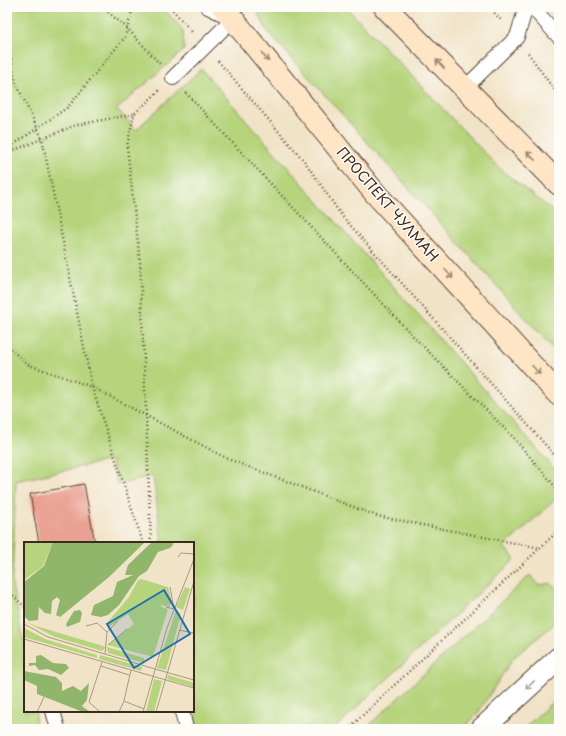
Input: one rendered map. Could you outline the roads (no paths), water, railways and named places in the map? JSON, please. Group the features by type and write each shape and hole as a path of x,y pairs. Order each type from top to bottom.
{"main road":[{"path":"384,7 559,184"},
{"name":"ПРОСПЕКТ ЧУЛМАН","path":"235,15 375,193 559,395"}],"street":[{"path":"482,729 559,658"}],"lane":[{"path":"173,78 235,15 208,7"},
{"path":"464,89 517,36 526,7"},
{"path":"532,7 559,37"},
{"path":"53,712 58,729"},
{"path":"182,712 186,729"}]}
